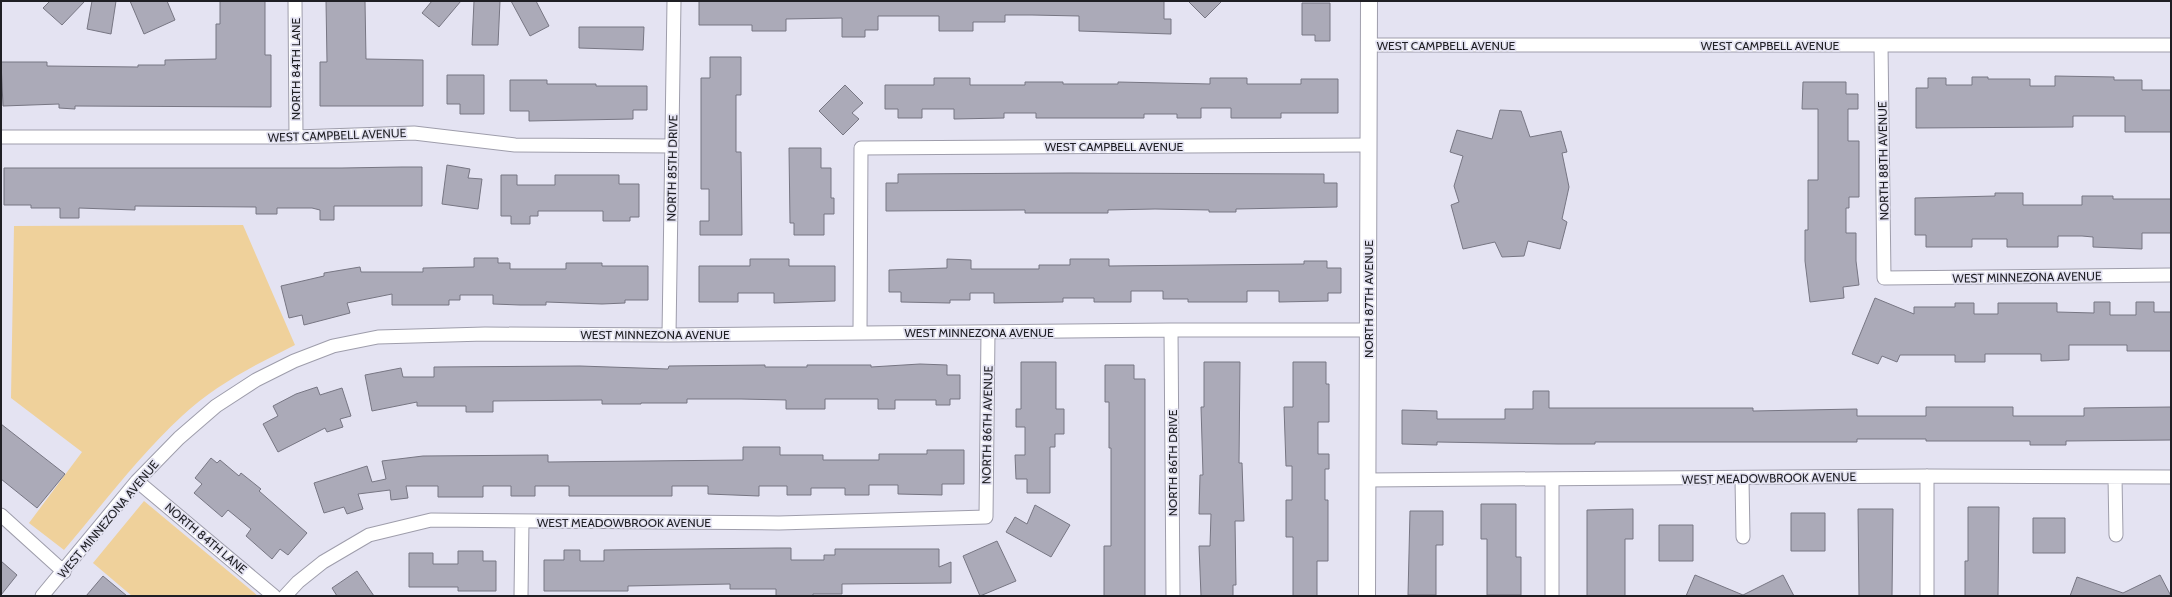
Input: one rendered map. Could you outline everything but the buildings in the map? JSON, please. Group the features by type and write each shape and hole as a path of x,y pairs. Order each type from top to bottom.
{"street":[{"name":"NORTH 84TH LANE","path":"295,1 296,137"},
{"name":"NORTH 85TH DRIVE","path":"669,335 674,1"},
{"name":"NORTH 87TH AVENUE","path":"1367,596 1369,1"},
{"name":"WEST CAMPBELL AVENUE","path":"1368,45 2171,45"},
{"name":"NORTH 88TH AVENUE","path":"1881,45 1884,278"},
{"name":"WEST CAMPBELL AVENUE","path":"1,138 296,137 414,133 515,145 672,146"},
{"name":"WEST CAMPBELL AVENUE","path":"860,332 861,148 1368,145"},
{"name":"WEST MINNEZONA AVENUE","path":"1884,278 2171,275"},
{"name":"NORTH 86TH DRIVE","path":"1171,330 1173,596"},
{"name":"WEST MINNEZONA AVENUE","path":"42,596 64,572 137,481 180,438 216,406 256,380 287,364 333,346 378,337 485,334 669,335 860,332 1368,330"},
{"name":"NORTH 86TH AVENUE","path":"986,518 988,332"},
{"name":"WEST MEADOWBROOK AVENUE","path":"1367,480 1552,480 1927,476 2115,478 2171,477"},
{"path":"1927,476 1927,596"},
{"path":"1742,478 1743,537"},
{"path":"2115,478 2116,535"},
{"path":"1552,480 1552,596"},
{"name":"NORTH 84TH LANE","path":"137,481 274,596"},
{"path":"1,515 64,572"},
{"name":"WEST MEADOWBROOK AVENUE","path":"285,596 298,582 323,562 369,535 431,520 779,523 986,518"},
{"path":"521,596 522,521"}],"shaded area":[{"path":"243,225 295,345 236,376 208,395 182,416 136,464 64,550 29,523 82,452 11,398 14,226"},
{"path":"144,501 258,596 132,596 93,563"}]}
